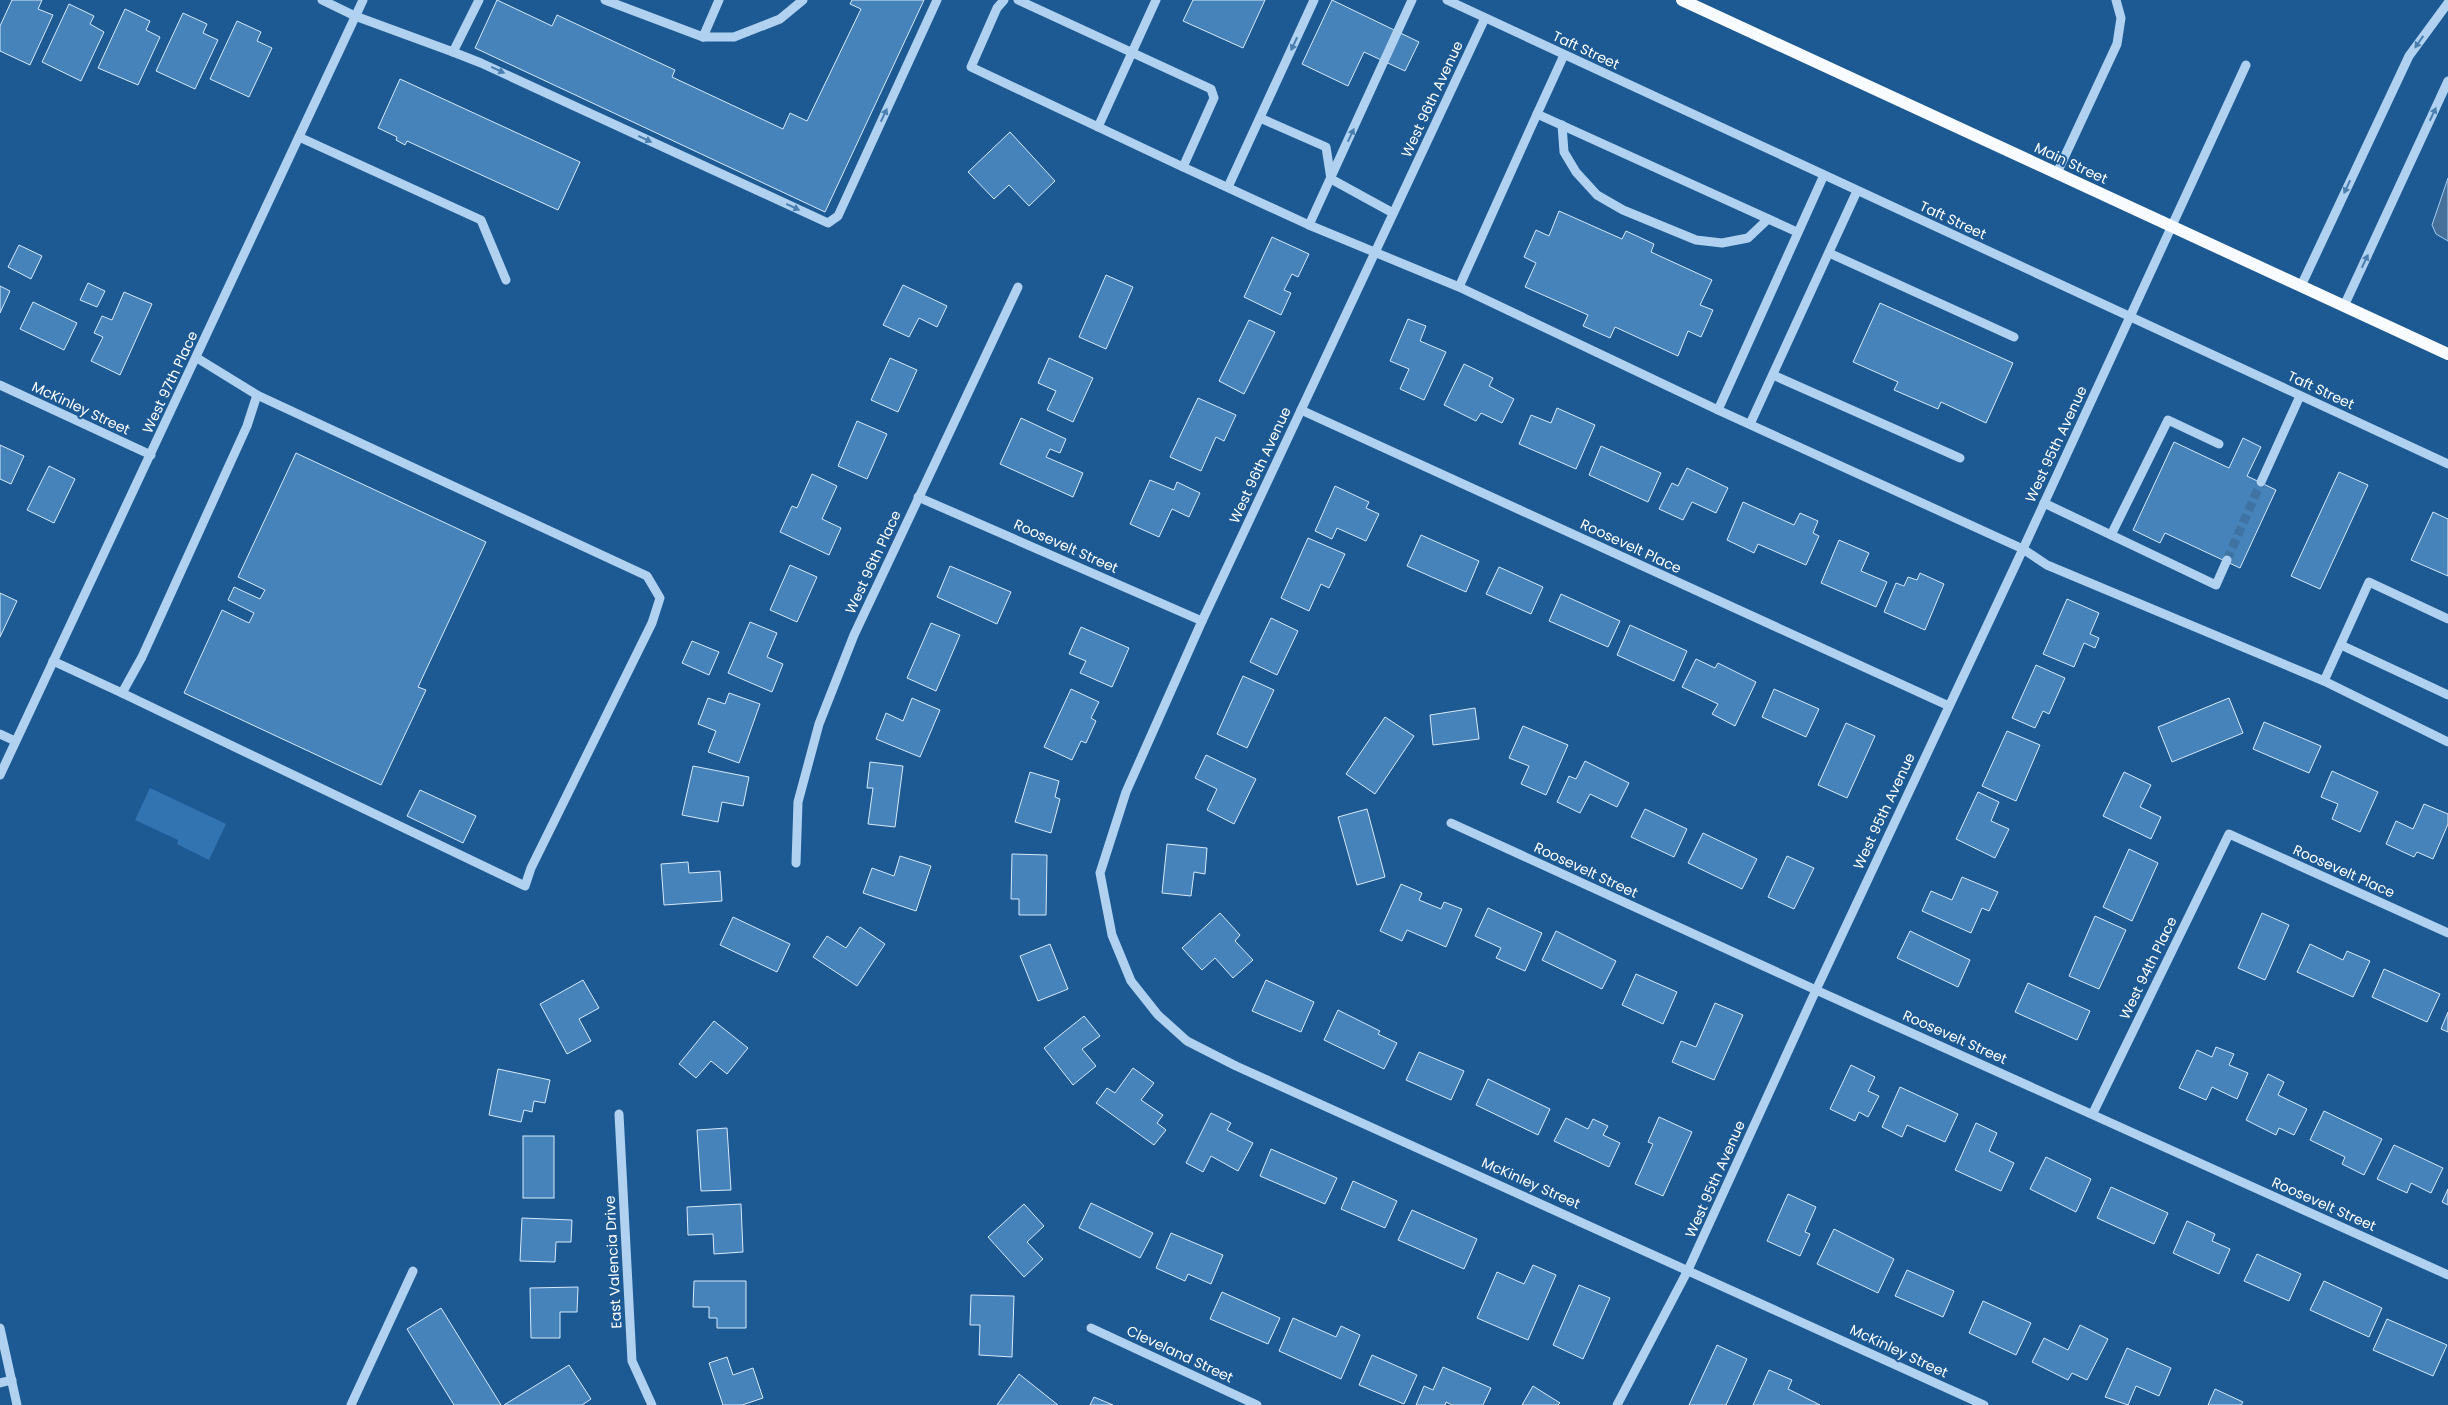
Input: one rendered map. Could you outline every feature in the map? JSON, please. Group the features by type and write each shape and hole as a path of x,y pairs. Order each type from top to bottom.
{"main road":[{"name":"Main Street","path":"1682,0 2448,354"}],"street":[{"path":"322,0 355,16 481,63 828,224 838,216 937,0"},
{"name":"West 97th Place","path":"0,776 363,0"},
{"path":"453,52 478,0"},
{"path":"605,0 622,3 703,37 734,37 780,19 803,0"},
{"path":"703,37 719,0"},
{"path":"1004,0 997,8 971,67 1228,188 1459,287 1718,410 2023,549 2047,565 2324,682 2448,742"},
{"path":"1018,0 1211,89 1214,98 1183,167"},
{"path":"1098,127 1156,0"},
{"path":"1228,188 1314,0"},
{"path":"1309,224 1412,0"},
{"name":"Taft Street","path":"1447,0 2448,464"},
{"path":"2058,173 2117,44 2121,18 2116,0"},
{"path":"2301,286 2410,56 2448,3"},
{"name":"West 96th Avenue","path":"1112,935 1100,873 1126,792 1202,620 1377,252 1485,18"},
{"path":"1459,287 1564,55"},
{"name":"West 95th Avenue","path":"1617,1405 1688,1270 1816,990 2023,549 2246,65"},
{"path":"2344,306 2448,81"},
{"path":"1537,114 1797,232"},
{"path":"1260,118 1326,147 1331,179"},
{"path":"1562,125 1564,152 1576,172 1597,195 1623,210 1696,240 1722,243 1748,238 1768,219"},
{"path":"300,137 481,220 506,280"},
{"path":"1718,410 1824,175"},
{"path":"1331,179 1394,213"},
{"path":"1750,424 1857,191"},
{"path":"1829,254 2014,337"},
{"name":"West 96th Place","path":"796,863 798,802 819,724 854,635 1018,287"},
{"path":"53,661 525,886 531,868 652,623 660,598 647,576 257,395 196,358"},
{"path":"1773,375 1960,458"},
{"name":"McKinley Street","path":"0,385 151,455"},
{"path":"122,693 146,648 247,426 257,395"},
{"path":"2261,482 2300,396"},
{"name":"Roosevelt Place","path":"1301,410 1949,706"},
{"path":"2111,535 2168,420 2219,444"},
{"name":"Roosevelt Street","path":"918,497 1202,620"},
{"path":"2044,503 2216,585 2227,560"},
{"path":"2324,682 2369,582 2448,619"},
{"path":"2341,645 2448,695"},
{"path":"0,734 15,741"},
{"name":"Roosevelt Street","path":"1451,823 2448,1275"},
{"name":"Roosevelt Place","path":"2229,834 2448,933"},
{"name":"West 94th Place","path":"2093,1114 2229,834"},
{"name":"McKinley Street","path":"1112,935 1131,981 1158,1015 1187,1041 1236,1066 1984,1405"},
{"name":"East Valencia Drive","path":"619,1114 632,1361 652,1405"},
{"path":"354,1403 413,1271"},
{"path":"0,1328 17,1405"},
{"name":"Cleveland Street","path":"1091,1328 1257,1405"},
{"path":"0,1383 12,1380"}],"shaded area":[{"path":"2448,178 2448,241 2436,234 2432,225"},
{"path":"150,788 226,824 209,860 177,844 178,840 135,820"}],"building":[{"path":"12,0 42,0 38,9 53,15 30,65 0,51 0,26"},
{"path":"497,0 552,26 557,15 675,70 672,77 783,129 790,113 807,121 861,9 850,4 852,0 924,0 825,212 475,48"},
{"path":"1193,0 1265,0 1243,48 1183,21"},
{"path":"1332,0 1419,42 1405,71 1364,52 1348,86 1302,64"},
{"path":"69,4 94,16 90,24 104,32 81,81 42,62"},
{"path":"125,9 150,21 146,30 160,37 138,85 98,68"},
{"path":"183,13 207,24 203,33 218,40 195,89 156,71"},
{"path":"237,21 261,32 257,41 272,48 249,97 210,79"},
{"path":"400,79 580,162 558,210 407,141 405,145 396,140 397,137 378,128"},
{"path":"1010,132 1055,181 1029,206 1009,185 994,199 968,172"},
{"path":"1559,211 1622,239 1626,231 1654,244 1651,252 1712,280 1700,305 1713,310 1701,337 1688,331 1678,356 1615,327 1610,338 1583,326 1588,315 1525,287 1536,263 1524,257 1536,230 1549,236"},
{"path":"1272,237 1309,254 1298,277 1292,274 1284,290 1291,293 1281,315 1244,297"},
{"path":"19,245 42,256 31,279 8,267"},
{"path":"1106,275 1133,287 1106,349 1079,337"},
{"path":"88,283 105,291 97,307 80,300"},
{"path":"903,285 947,306 937,327 919,318 909,337 883,325"},
{"path":"0,286 10,291 0,313"},
{"path":"124,292 152,304 120,375 91,361 103,337 94,333 102,316 112,320"},
{"path":"33,302 77,323 64,350 20,329"},
{"path":"1880,303 2013,363 1986,423 1941,402 1938,409 1894,390 1898,382 1853,362"},
{"path":"1408,319 1426,326 1420,341 1446,352 1424,400 1400,389 1409,369 1390,361"},
{"path":"1249,320 1275,332 1244,394 1219,381"},
{"path":"890,358 917,370 898,412 871,400"},
{"path":"1049,358 1093,378 1073,422 1047,410 1056,391 1038,383"},
{"path":"1464,364 1493,378 1489,386 1514,399 1502,423 1481,413 1476,421 1444,405"},
{"path":"1198,398 1236,415 1224,441 1216,437 1201,471 1170,457"},
{"path":"1557,408 1595,425 1576,469 1519,444 1531,415 1551,423"},
{"path":"1021,418 1066,439 1060,453 1050,449 1046,457 1083,473 1073,497 1000,464"},
{"path":"857,421 887,434 867,479 838,466"},
{"path":"2243,438 2261,447 2247,476 2276,490 2240,568 2165,533 2160,543 2133,530 2174,442 2229,468"},
{"path":"0,445 24,456 11,484 0,479"},
{"path":"1601,446 1661,473 1648,502 1589,475"},
{"path":"296,453 486,542 418,687 426,690 381,785 184,693 222,610 249,623 254,613 228,600 234,587 260,599 265,590 238,577"},
{"path":"49,466 75,479 54,523 27,510"},
{"path":"1687,468 1728,488 1716,513 1692,502 1683,520 1659,509 1672,483 1678,486"},
{"path":"2339,472 2368,485 2320,589 2291,576"},
{"path":"812,474 837,486 822,519 841,528 829,555 780,532 792,506 797,508"},
{"path":"1150,480 1174,490 1177,482 1200,493 1189,517 1172,509 1159,537 1130,524"},
{"path":"1335,486 1369,502 1366,508 1379,514 1366,541 1337,528 1332,539 1315,531"},
{"path":"1743,502 1794,525 1800,513 1818,521 1813,533 1819,536 1806,565 1758,544 1754,553 1727,540"},
{"path":"2433,512 2448,519 2448,576 2411,560"},
{"path":"1421,535 1479,561 1466,592 1407,566"},
{"path":"1308,538 1345,554 1329,588 1321,584 1309,611 1281,598"},
{"path":"1839,540 1869,553 1861,571 1887,582 1876,607 1821,583"},
{"path":"790,565 817,577 797,622 770,610"},
{"path":"950,566 1011,592 997,624 937,597"},
{"path":"1499,567 1543,587 1531,614 1486,594"},
{"path":"1920,573 1944,584 1925,630 1884,612 1896,583 1904,586 1908,577 1917,580"},
{"path":"0,593 17,601 0,637"},
{"path":"1561,594 1620,621 1608,647 1549,621"},
{"path":"2067,599 2099,613 2090,634 2099,638 2095,648 2084,643 2074,667 2043,654"},
{"path":"1271,618 1298,631 1277,675 1250,662"},
{"path":"750,622 777,633 767,657 783,664 772,692 728,673"},
{"path":"931,623 960,635 936,691 907,678"},
{"path":"1630,625 1687,651 1674,681 1617,655"},
{"path":"1081,627 1129,648 1112,687 1080,673 1086,661 1069,654"},
{"path":"692,641 719,652 709,675 682,663"},
{"path":"1696,659 1715,668 1718,663 1756,682 1735,726 1712,714 1718,704 1682,687"},
{"path":"2036,665 2065,678 2049,714 2043,711 2035,728 2012,718"},
{"path":"1243,676 1274,690 1247,748 1217,734"},
{"path":"1071,689 1099,702 1091,718 1096,721 1086,743 1081,741 1072,760 1044,747"},
{"path":"1774,689 1819,709 1806,737 1762,717"},
{"path":"729,693 760,704 739,763 708,752 716,731 698,724 708,698 725,704"},
{"path":"912,698 940,710 920,757 876,739 886,713 903,721"},
{"path":"2229,698 2243,733 2172,762 2158,727"},
{"path":"1475,708 1479,739 1433,745 1430,715"},
{"path":"1385,717 1414,736 1375,794 1346,774"},
{"path":"2264,722 2321,746 2309,773 2253,749"},
{"path":"1846,723 1875,736 1847,798 1818,785"},
{"path":"1523,726 1568,745 1546,795 1521,784 1529,766 1509,758"},
{"path":"2007,731 2040,745 2016,801 1982,786"},
{"path":"1206,755 1256,779 1234,824 1207,810 1217,789 1195,778"},
{"path":"1585,761 1629,783 1617,807 1590,794 1580,813 1557,802 1569,776 1576,779"},
{"path":"870,762 903,766 895,827 868,824 873,788 867,788"},
{"path":"693,766 749,777 743,806 722,802 718,822 682,815"},
{"path":"2332,771 2378,792 2360,832 2332,819 2338,804 2321,797"},
{"path":"1030,772 1059,781 1055,797 1060,799 1051,833 1015,822"},
{"path":"2124,772 2151,785 2140,807 2161,817 2151,839 2103,816"},
{"path":"420,790 476,816 463,843 407,816"},
{"path":"1978,792 1999,802 1991,821 2009,829 1995,858 1956,839"},
{"path":"2424,804 2448,814 2448,824 2433,859 2417,852 2414,857 2386,844 2396,821 2413,829"},
{"path":"1367,809 1385,877 1357,885 1338,817"},
{"path":"1645,809 1687,829 1674,857 1631,837"},
{"path":"1703,833 1757,859 1742,889 1688,863"},
{"path":"1167,844 1207,848 1205,874 1194,872 1191,896 1162,893"},
{"path":"2129,849 2158,863 2132,921 2103,907"},
{"path":"1012,854 1047,855 1046,915 1019,915 1019,899 1011,899"},
{"path":"900,856 931,866 916,911 863,893 872,868 894,876"},
{"path":"1787,856 1814,868 1794,909 1768,897"},
{"path":"688,862 689,873 720,871 722,901 664,905 661,864"},
{"path":"1962,877 1998,892 1989,911 1982,908 1971,933 1922,911 1931,891 1952,900"},
{"path":"1401,884 1422,893 1419,900 1441,909 1444,902 1462,909 1446,947 1407,930 1402,941 1380,931"},
{"path":"1488,908 1542,933 1525,971 1496,958 1501,948 1475,936"},
{"path":"1220,913 1240,935 1235,941 1253,960 1233,978 1215,958 1202,970 1182,948"},
{"path":"2262,913 2289,925 2265,980 2238,968"},
{"path":"2095,916 2126,930 2099,989 2069,976"},
{"path":"733,917 790,944 777,972 720,945"},
{"path":"860,927 885,944 857,986 813,957 827,936 846,948"},
{"path":"1556,931 1616,961 1602,989 1542,960"},
{"path":"1910,931 1970,960 1958,987 1897,958"},
{"path":"1050,944 1068,989 1038,1001 1020,956"},
{"path":"2310,944 2343,960 2347,951 2370,961 2353,997 2297,972"},
{"path":"2384,969 2440,994 2427,1022 2372,997"},
{"path":"1636,974 1677,992 1663,1024 1622,1005"},
{"path":"583,980 599,1008 579,1019 591,1041 567,1054 540,1004"},
{"path":"1266,980 1314,1002 1301,1032 1252,1011"},
{"path":"2028,983 2090,1011 2077,1040 2015,1012"},
{"path":"1715,1003 1743,1015 1714,1080 1672,1062 1681,1041 1696,1047"},
{"path":"1338,1010 1380,1031 1378,1034 1397,1043 1384,1069 1324,1040"},
{"path":"2448,1012 2448,1032 2441,1029"},
{"path":"1084,1016 1100,1036 1082,1049 1096,1066 1073,1085 1044,1048"},
{"path":"714,1021 748,1048 727,1074 711,1061 696,1078 679,1064"},
{"path":"2216,1047 2234,1054 2229,1065 2248,1073 2237,1099 2212,1087 2206,1100 2179,1088 2197,1050 2212,1057"},
{"path":"1419,1052 1464,1071 1451,1100 1406,1080"},
{"path":"1851,1065 1875,1077 1868,1091 1879,1096 1868,1117 1859,1112 1855,1121 1830,1109"},
{"path":"1133,1068 1154,1083 1141,1100 1163,1115 1157,1123 1166,1130 1154,1145 1096,1103 1107,1088 1115,1093"},
{"path":"498,1069 550,1080 545,1103 534,1101 532,1112 524,1110 521,1122 489,1115"},
{"path":"2268,1074 2284,1082 2278,1095 2307,1109 2294,1135 2279,1128 2276,1135 2246,1120"},
{"path":"1488,1079 1550,1109 1538,1135 1476,1105"},
{"path":"1900,1087 1958,1114 1945,1142 1907,1125 1902,1137 1882,1127"},
{"path":"2324,1111 2382,1139 2364,1175 2342,1164 2345,1157 2310,1140"},
{"path":"1211,1113 1231,1123 1227,1130 1253,1143 1238,1171 1211,1156 1203,1172 1186,1163"},
{"path":"1659,1117 1692,1132 1663,1196 1635,1184 1653,1144 1648,1142"},
{"path":"1566,1118 1588,1129 1593,1119 1608,1126 1603,1135 1620,1143 1609,1167 1554,1141"},
{"path":"1976,1123 1997,1133 1989,1151 2014,1163 2001,1191 1955,1170"},
{"path":"727,1128 731,1190 701,1191 697,1130"},
{"path":"523,1136 554,1136 554,1198 523,1198"},
{"path":"2394,1145 2443,1168 2431,1193 2411,1183 2407,1193 2377,1179"},
{"path":"1271,1149 1337,1178 1325,1204 1260,1176"},
{"path":"2046,1157 2091,1179 2076,1212 2030,1189"},
{"path":"1353,1181 1397,1201 1385,1228 1341,1209"},
{"path":"2111,1187 2168,1213 2154,1244 2097,1218"},
{"path":"2448,1189 2448,1205 2442,1202"},
{"path":"1788,1194 1816,1207 1805,1232 1810,1234 1800,1256 1767,1241"},
{"path":"1091,1203 1153,1233 1140,1258 1079,1228"},
{"path":"741,1204 743,1252 714,1254 713,1234 688,1235 687,1207"},
{"path":"1024,1204 1044,1226 1027,1242 1043,1259 1024,1277 988,1237"},
{"path":"1412,1210 1477,1239 1464,1269 1398,1240"},
{"path":"522,1218 572,1220 571,1242 556,1242 555,1262 520,1261"},
{"path":"2187,1221 2215,1234 2212,1241 2230,1249 2219,1274 2173,1253"},
{"path":"1834,1229 1894,1259 1878,1293 1817,1264"},
{"path":"1171,1233 1223,1255 1211,1284 1188,1274 1185,1281 1156,1268"},
{"path":"2257,1254 2301,1274 2289,1301 2244,1281"},
{"path":"1533,1265 1556,1275 1528,1340 1477,1318 1497,1272 1524,1284"},
{"path":"1907,1270 1954,1291 1943,1317 1895,1296"},
{"path":"694,1281 746,1281 746,1328 717,1328 717,1318 709,1318 709,1307 693,1307"},
{"path":"2324,1281 2382,1308 2369,1337 2310,1310"},
{"path":"1579,1285 1610,1298 1583,1359 1553,1345"},
{"path":"578,1287 577,1312 560,1312 560,1338 531,1338 530,1288"},
{"path":"1222,1292 1280,1318 1268,1344 1210,1319"},
{"path":"971,1295 1014,1296 1012,1357 979,1355 980,1325 970,1325"},
{"path":"1983,1301 2031,1323 2016,1355 1969,1333"},
{"path":"441,1308 501,1405 454,1405 407,1329"},
{"path":"1293,1318 1336,1337 1341,1326 1360,1335 1341,1379 1279,1351"},
{"path":"2387,1319 2447,1345 2433,1376 2373,1350"},
{"path":"2080,1325 2108,1339 2087,1380 2072,1373 2068,1380 2032,1362 2044,1338 2068,1350"},
{"path":"1717,1345 1747,1359 1726,1405 1689,1405"},
{"path":"2127,1348 2171,1368 2159,1396 2136,1386 2128,1405 2105,1397"},
{"path":"1372,1355 1417,1375 1404,1404 1359,1385"},
{"path":"727,1357 733,1375 753,1368 763,1398 742,1405 723,1405 709,1363"},
{"path":"569,1365 591,1399 582,1405 504,1405"},
{"path":"1443,1367 1491,1388 1483,1405 1452,1405 1446,1402 1445,1405 1416,1405 1424,1386 1433,1390"},
{"path":"1769,1370 1792,1380 1788,1389 1820,1405 1753,1405"},
{"path":"1019,1374 1058,1405 997,1405"},
{"path":"1533,1386 1560,1403 1558,1405 1522,1405"},
{"path":"2215,1389 2243,1402 2241,1405 2208,1405"},
{"path":"1094,1397 1113,1405 1090,1405"}],"tunnel":[{"path":"2227,560 2261,482"}]}
